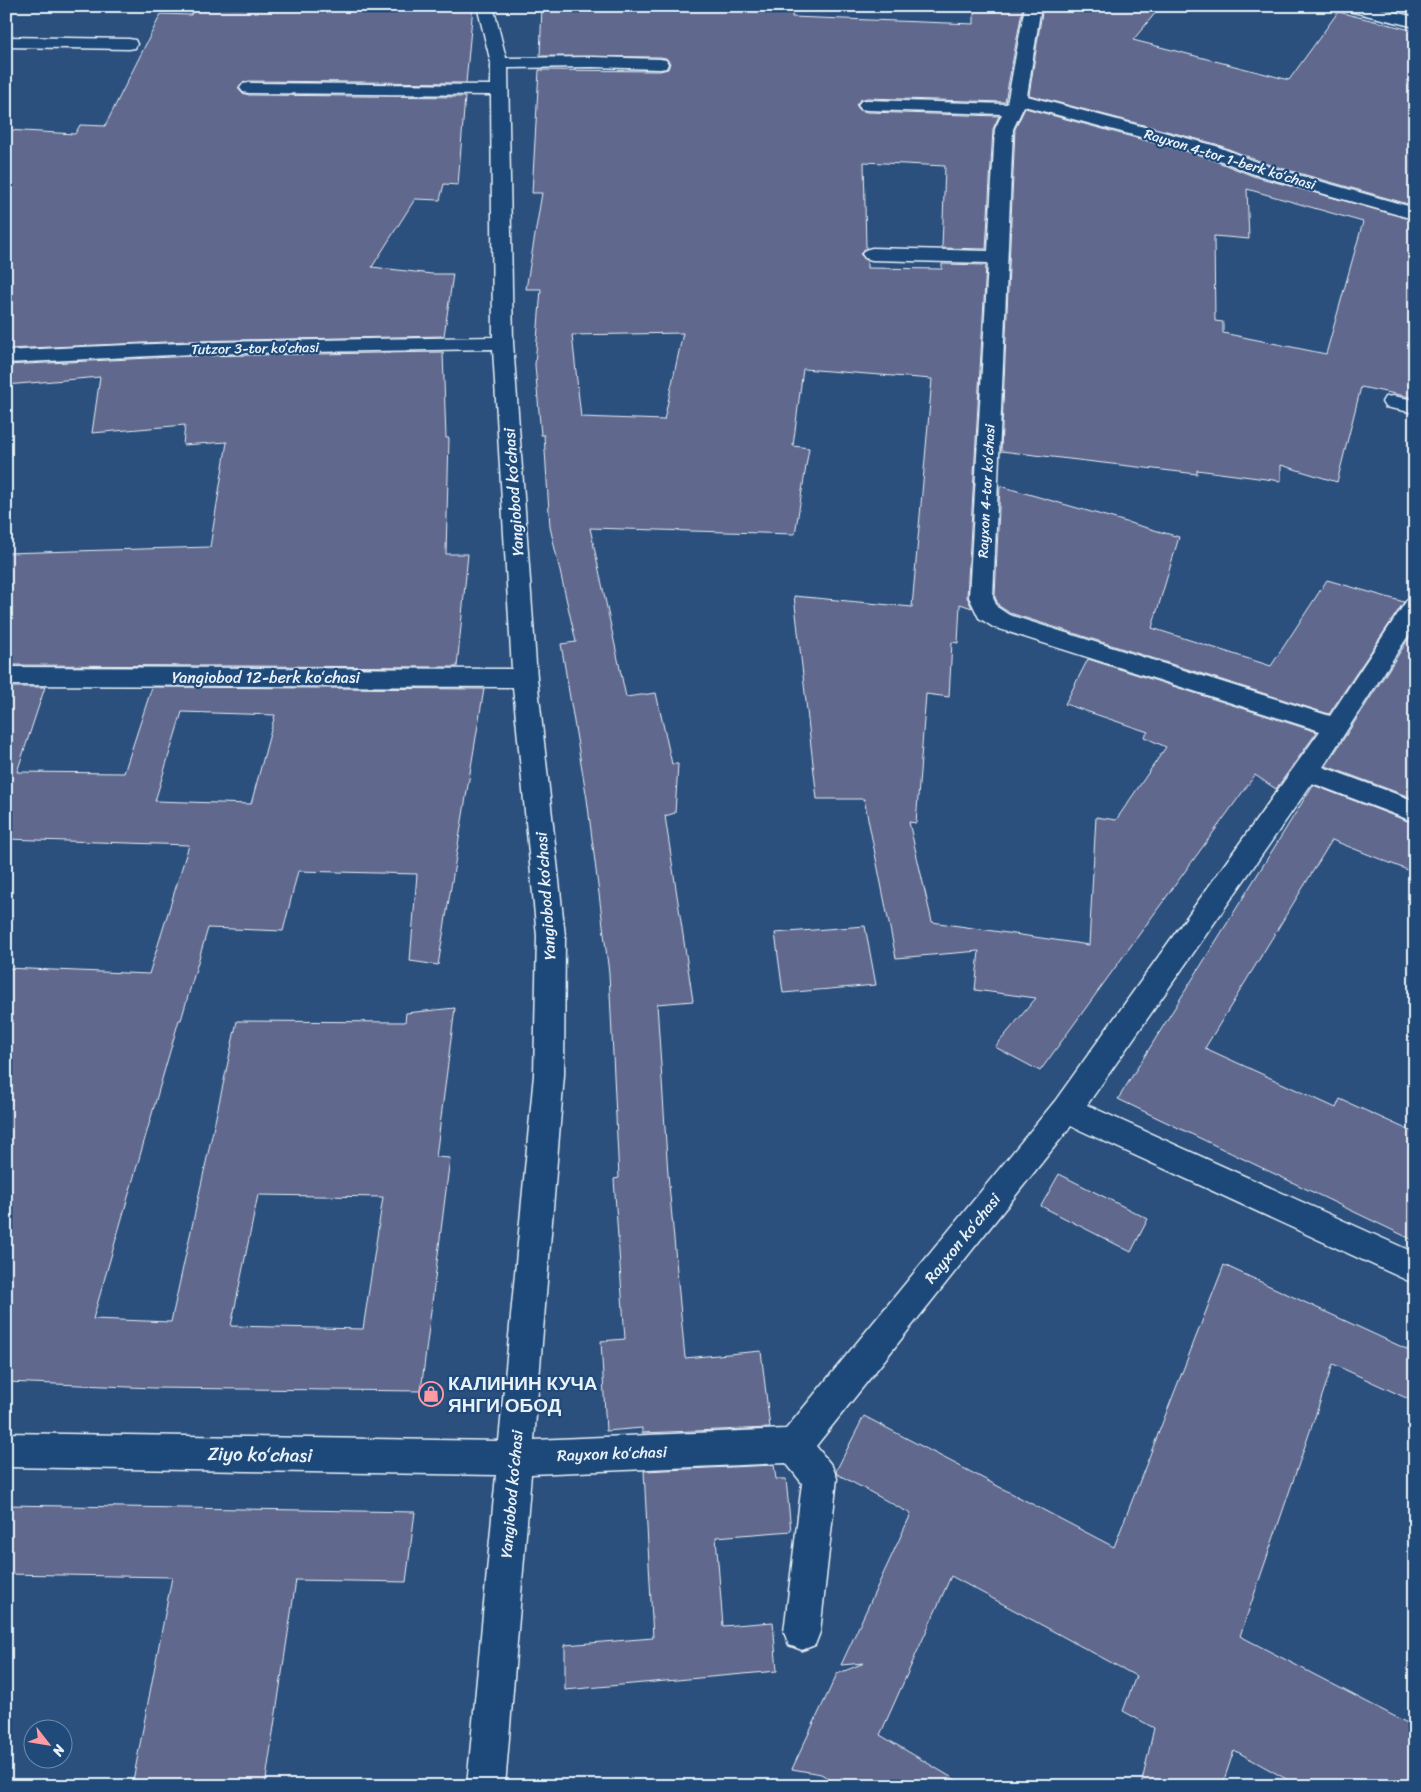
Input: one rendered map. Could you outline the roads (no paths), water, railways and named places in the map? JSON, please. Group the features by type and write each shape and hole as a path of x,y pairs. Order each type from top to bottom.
{"street":[{"name":"Yangiobod koʻchasi","path":"485,6 498,63 500,90 503,343 525,678 551,936 549,1075 486,1786"},
{"name":"Rayxon 4-tor koʻchasi","path":"1034,6 1016,104 1004,128 981,597 987,612 1001,621 1336,727"},
{"path":"1347,6 1415,22"},
{"path":"6,42 129,44"},
{"path":"498,63 592,62 660,64"},
{"path":"249,88 500,90"},
{"name":"Rayxon 4-tor 1-berk koʻchasi","path":"868,105 1016,104 1210,150 1260,170 1413,213"},
{"path":"872,254 998,257"},
{"name":"Tutzor 3-tor koʻchasi","path":"6,358 82,352 503,343"},
{"path":"1393,402 1415,407"},
{"name":"Rayxon koʻchasi","path":"514,1458 794,1446 1066,1110 1307,771 1415,606"},
{"name":"Yangiobod 12-berk koʻchasi","path":"6,676 525,678"},
{"path":"1307,771 1415,812"},
{"path":"1066,1110 1415,1269"},
{"path":"794,1446 820,1478 802,1632"},
{"name":"Ziyo koʻchasi","path":"6,1450 514,1458"}],"place":[{"name":"КАЛИНИН КУЧА ЯНГИ ОБОД","path":"431,1394"}]}
